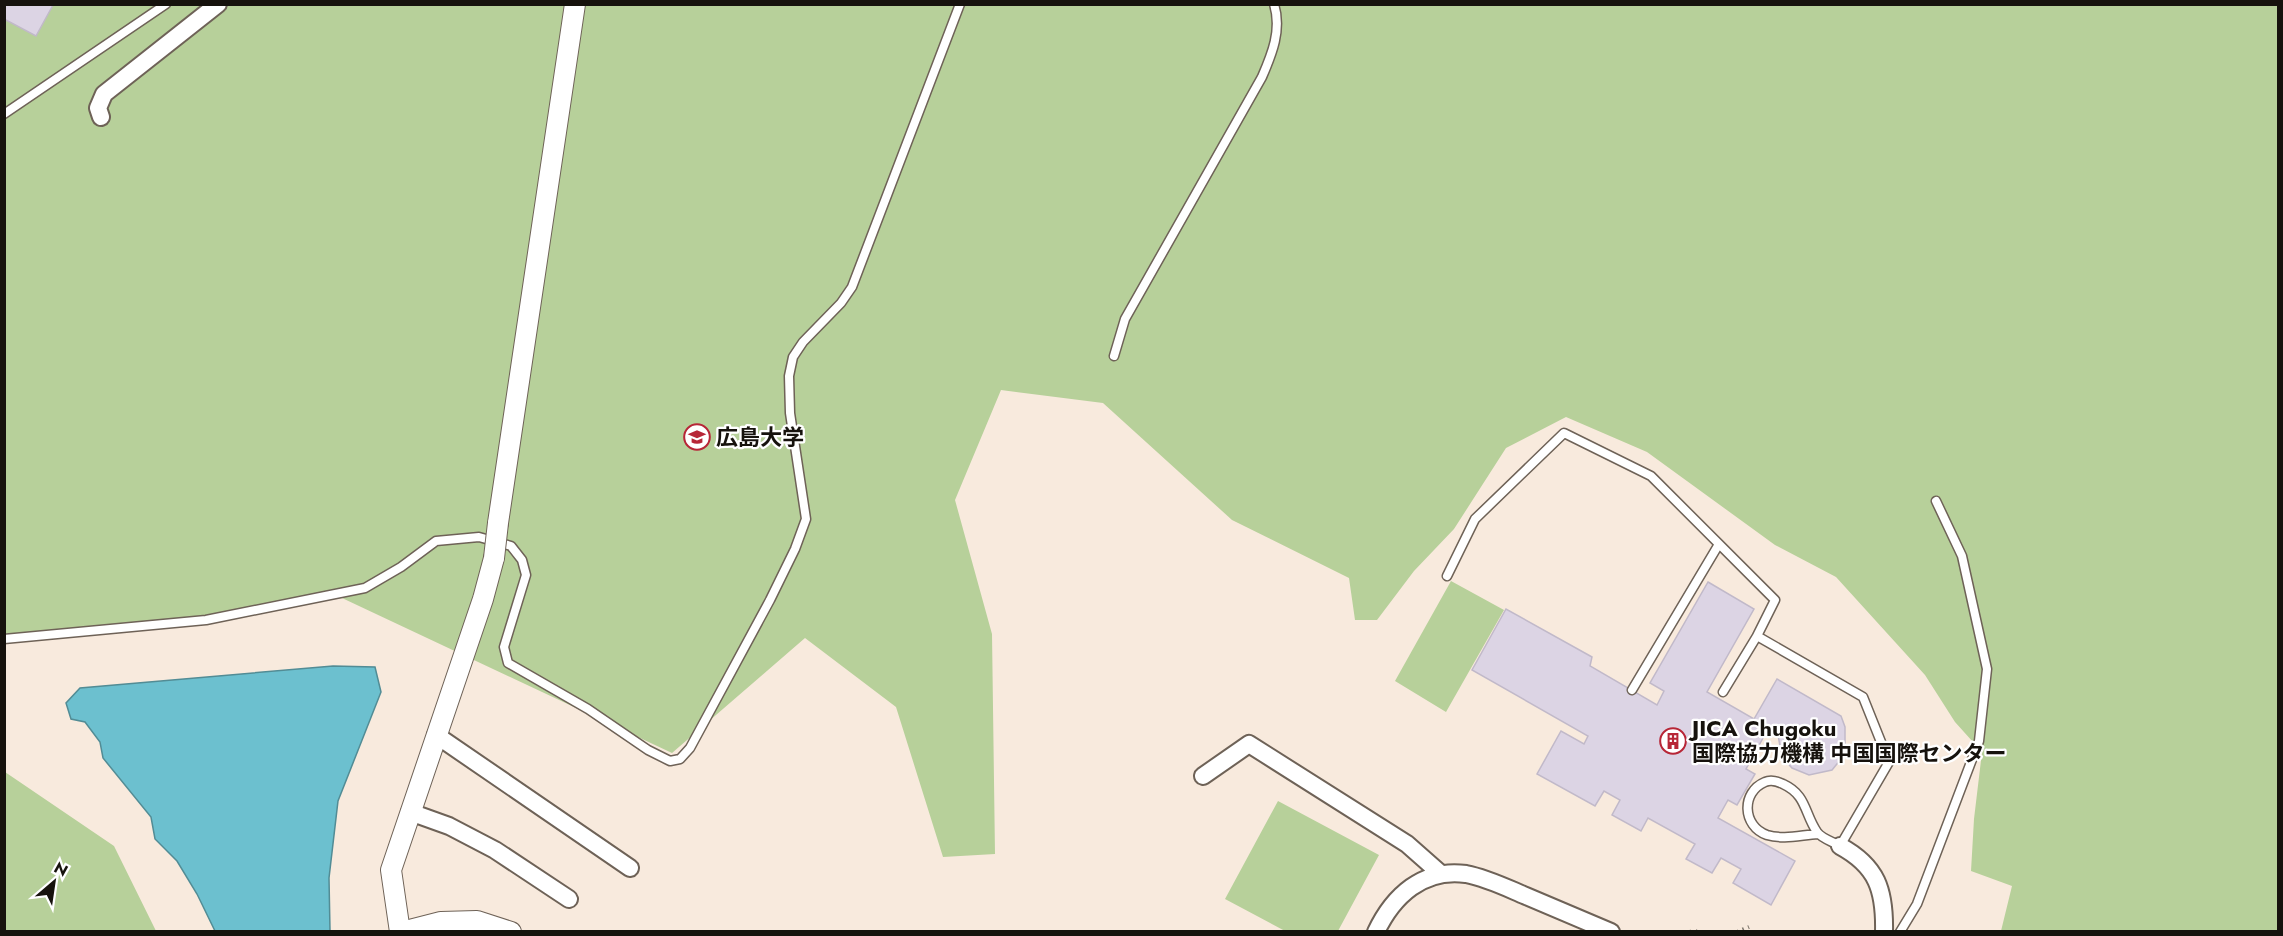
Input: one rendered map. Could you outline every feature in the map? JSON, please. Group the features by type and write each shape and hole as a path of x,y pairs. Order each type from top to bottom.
{"street":[{"path":"101,117 98,108 104,94 218,4"},
{"path":"511,932 477,921 441,922 401,932 391,870 483,599 494,558 575,4"},
{"path":"436,735 630,868"},
{"path":"1203,776 1249,744 1407,844 1441,874"},
{"path":"410,812 448,826 495,850 569,899"},
{"path":"1840,846 1856,854 1871,868 1880,885 1884,932"},
{"path":"1376,932 1390,906 1400,894 1422,880 1441,874 1465,874 1490,881 1611,932"}],"lane":[{"path":"4,114 166,4"},
{"path":"4,639 206,620 365,588 401,567 436,541 479,537 511,546 522,560 526,575 504,647 508,663 588,709 648,750 669,761 680,759 690,748 795,549 806,519 790,413 789,376 793,357 803,342 841,303 852,287 960,4"},
{"path":"1114,356 1125,319 1262,77 1273,51 1277,28 1274,4"},
{"path":"1447,576 1475,519 1564,433 1651,476 1775,600 1757,636 1723,692"},
{"path":"1900,932 1917,904 1979,741 1987,669 1962,556 1936,501"},
{"path":"1632,690 1719,544"},
{"path":"1757,636 1863,698 1889,762 1840,846 1818,834 1781,837 1766,834 1748,819 1746,809 1750,798 1758,786 1767,780 1777,781 1787,786 1800,796 1818,834"}],"path":[{"path":"1737,932 1749,927"},
{"path":"1690,932 1694,930 1697,932"}],"green space":[{"name":"広島大学","path":"4,5 2278,5 2278,931 2001,931 2012,886 1971,871 1982,752 1955,722 1925,675 1836,577 1775,545 1647,452 1566,417 1506,448 1454,529 1414,571 1377,620 1355,620 1349,578 1232,520 1103,403 1001,390 955,500 992,634 995,854 943,857 896,707 805,638 672,753 342,598 5,643"},
{"path":"1451,581 1504,610 1446,712 1395,681"},
{"path":"5,772 114,846 156,931 5,931"},
{"path":"1278,801 1379,855 1338,931 1285,931 1225,899"}],"water":[{"path":"333,666 375,667 381,692 338,801 329,878 330,931 215,931 197,894 177,861 155,839 151,817 103,758 100,742 85,722 71,719 66,703 80,688"}],"building":[{"path":"4,4 53,5 36,36 4,19"},
{"name":"JICA Chugoku 国際協力機構 中国国際センター","path":"1708,582 1754,609 1707,692 1754,719 1777,679 1841,716 1845,727 1845,754 1832,770 1809,775 1792,768 1782,757 1778,735 1768,729 1746,769 1755,774 1737,805 1728,800 1718,818 1795,861 1771,905 1733,883 1741,869 1721,858 1712,873 1686,859 1695,844 1648,818 1641,831 1612,815 1620,800 1604,791 1595,806 1537,774 1561,731 1584,744 1588,736 1472,670 1506,609 1592,657 1590,666 1657,705 1664,691 1650,683"}],"place":[{"name":"広島大学","path":"697,437"},
{"name":"JICA Chugoku 国際協力機構 中国国際センター","path":"1673,741"}]}
